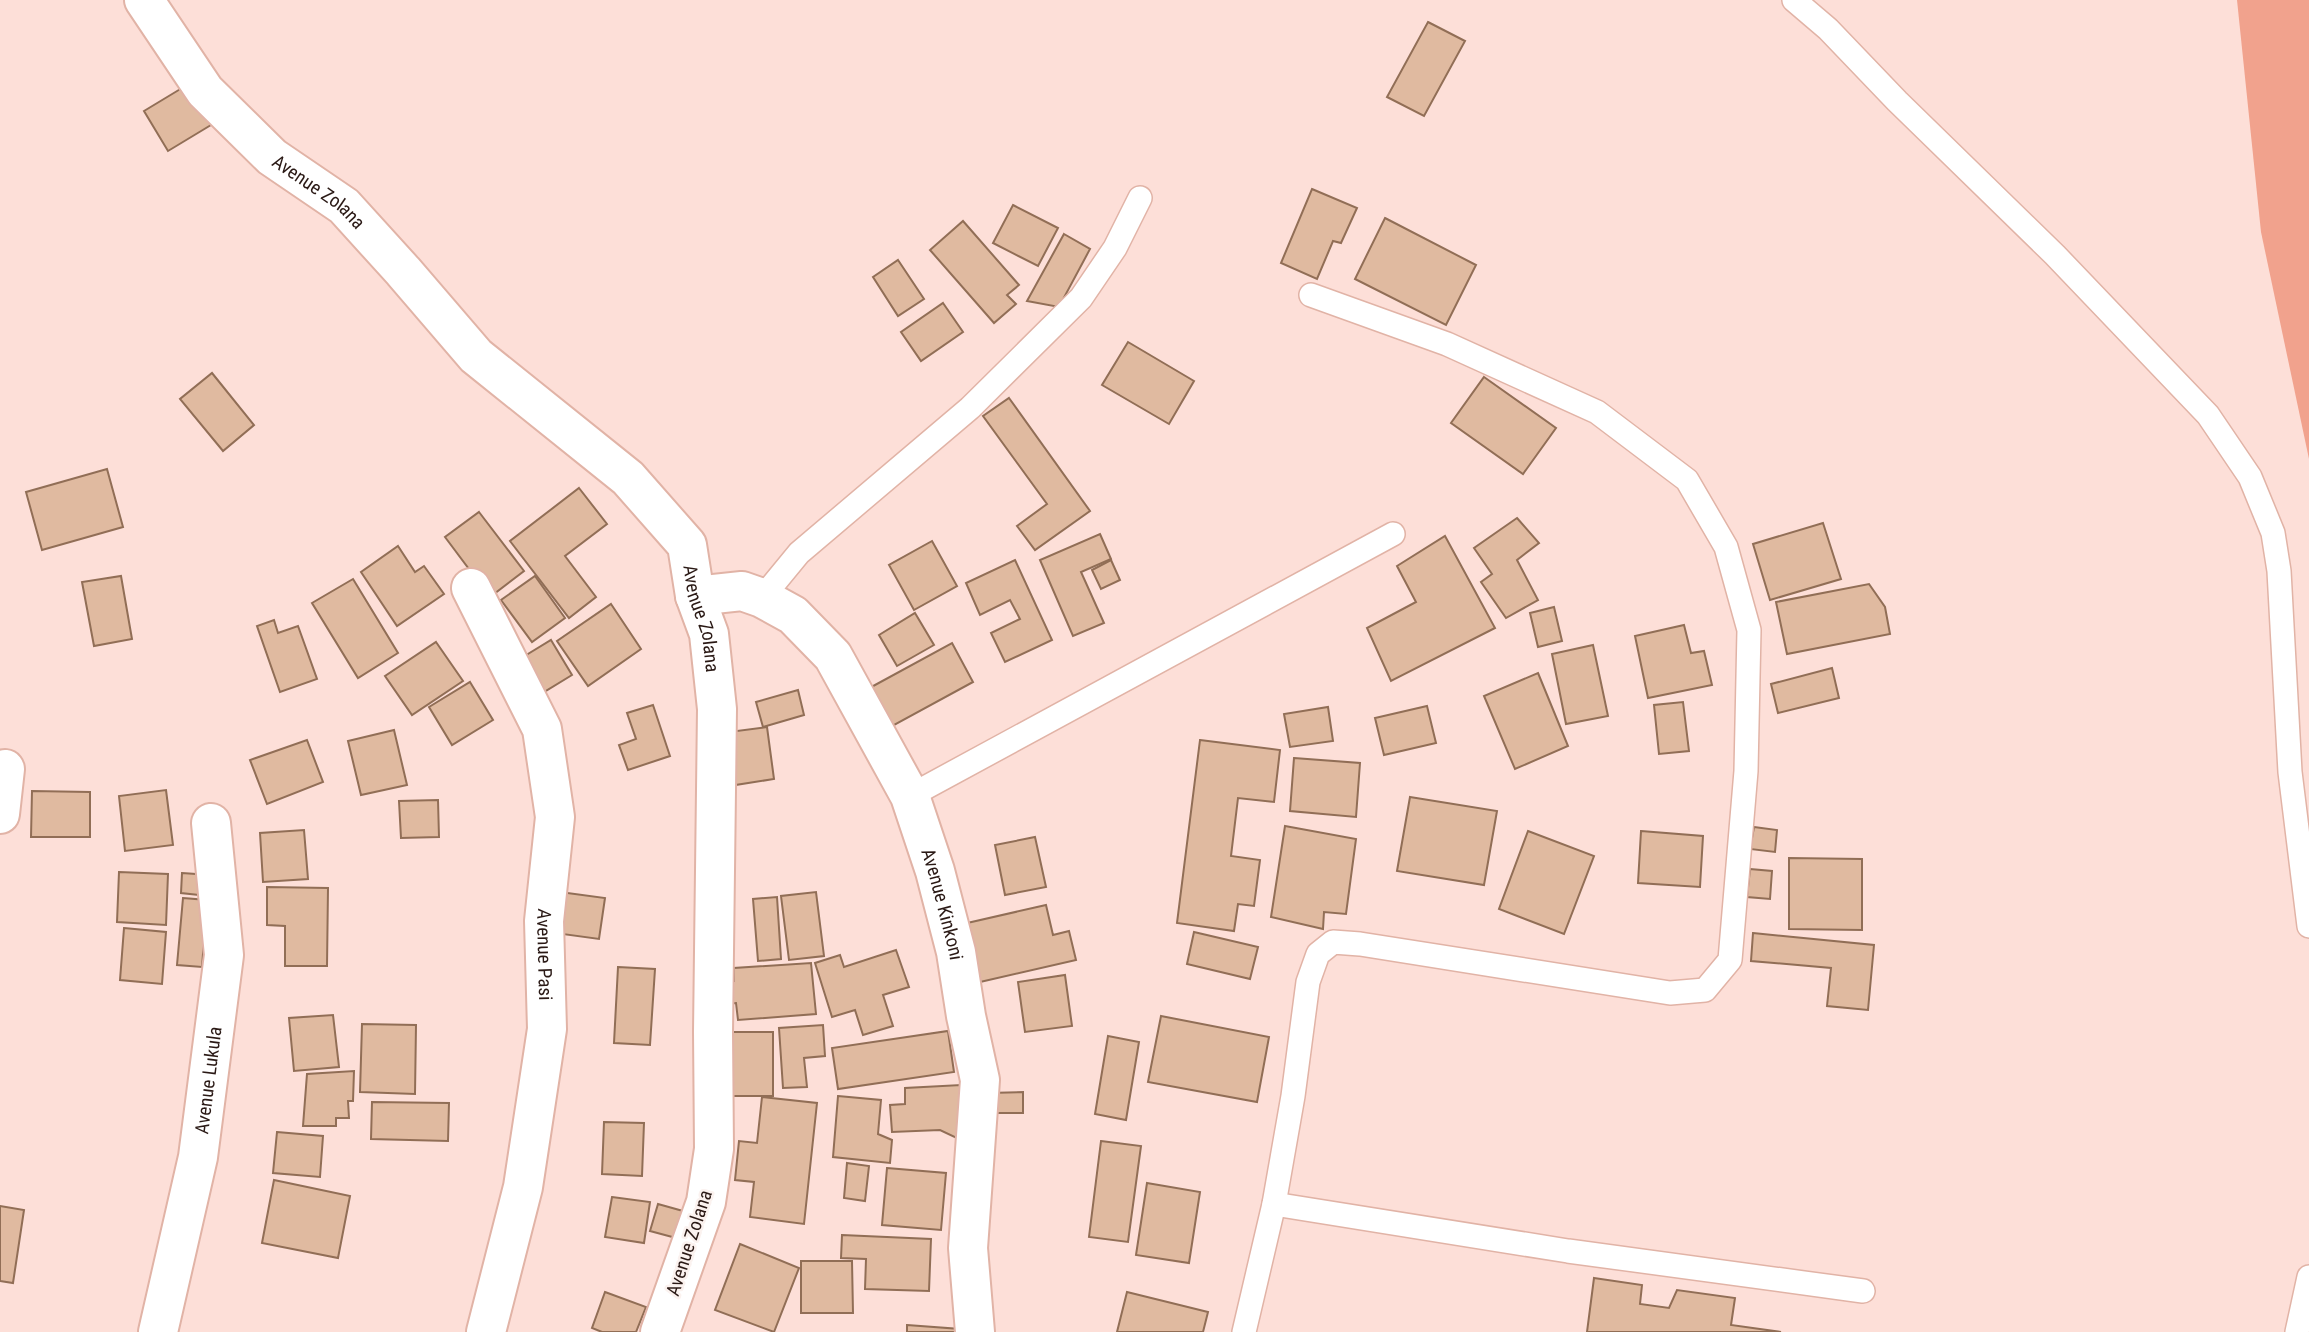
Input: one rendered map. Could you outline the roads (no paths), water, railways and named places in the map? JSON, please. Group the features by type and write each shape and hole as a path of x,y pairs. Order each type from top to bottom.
{"street":[{"name":"Avenue Zolana","path":"144,0 205,91 272,157 344,206 476,356 628,478 687,545 695,596 709,634 717,709 714,1149 706,1202 660,1332"},
{"name":"Avenue Pasi","path":"471,588 542,729 555,817 544,921 547,1029 523,1187 486,1332"},
{"name":"Avenue Kinkoni","path":"695,596 742,591 762,598 793,615 833,656 910,796 935,871 956,952 979,1080 968,1248 975,1332"},
{"path":"0,814 5,769"},
{"name":"Avenue Lukula","path":"158,1332 198,1157 224,955 211,823"}],"lane":[{"path":"1794,0 1828,29 1897,102 2055,255 2208,415 2250,477 2273,533 2279,571 2290,772 2309,926"},
{"path":"762,598 799,553 970,408 1080,298 1115,247 1139,198"},
{"path":"1244,1332 1274,1204 1293,1096 1308,982 1318,954 1332,942 1360,944 1670,993 1705,990 1730,961 1746,771 1749,630 1726,547 1687,480 1597,412 1447,344 1311,295"},
{"path":"910,796 1393,534"},
{"path":"1274,1204 1568,1251 1863,1291"},
{"path":"2297,1332 2309,1277"}]}
